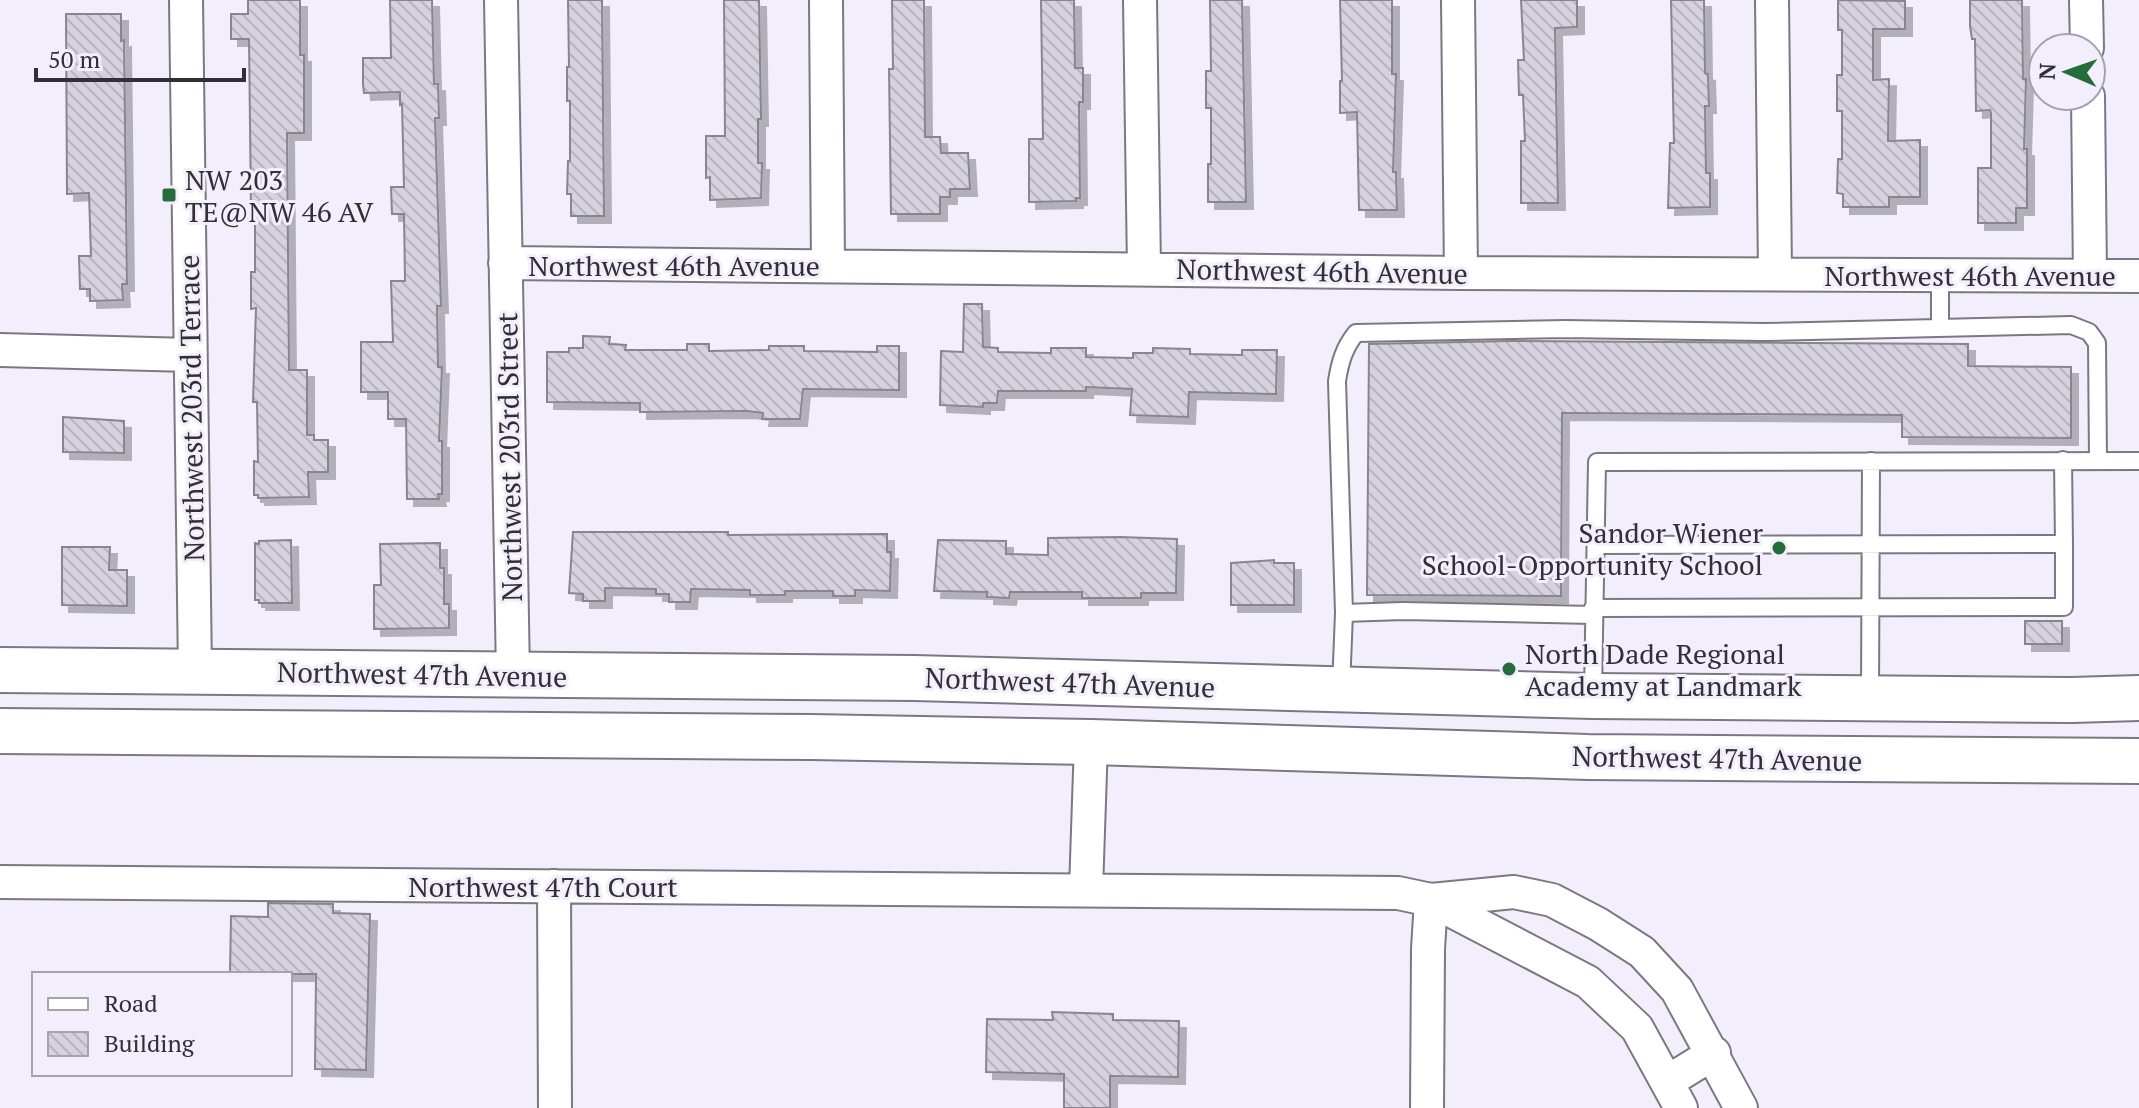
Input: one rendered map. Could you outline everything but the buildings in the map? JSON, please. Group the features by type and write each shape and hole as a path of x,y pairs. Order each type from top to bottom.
{"main road":[{"name":"Northwest 47th Avenue","path":"0,670 961,679 1593,696 2139,698"},
{"path":"103,732 148,715 169,702 184,689 195,672"},
{"path":"513,675 528,707 561,736"},
{"path":"1257,747 1311,721 1333,704 1341,690"},
{"name":"Northwest 47th Avenue","path":"0,731 1091,742 1588,757 2139,761"}],"street":[{"name":"Northwest 203rd Terrace","path":"186,0 195,672"},
{"name":"Northwest 203rd Street","path":"501,0 513,675"},
{"path":"826,0 828,266"},
{"path":"1140,0 1144,268"},
{"path":"1458,0 1461,273"},
{"path":"1772,0 1775,274"},
{"path":"2086,0 2087,32"},
{"path":"2088,112 2090,276"},
{"name":"Northwest 46th Avenue","path":"505,263 2139,276"},
{"path":"0,350 190,355"},
{"path":"1086,890 1091,742"},
{"name":"Northwest 47th Court","path":"0,882 1398,893 1431,900"},
{"path":"554,886 555,1108"},
{"path":"1431,900 1514,892 1552,900 1642,952 1677,990 1714,1053 1741,1108"},
{"path":"1431,900 1588,982 1637,1028 1674,1095 1714,1053"},
{"path":"1427,1108 1431,900"}],"lane":[{"path":"1940,275 1940,328"},
{"path":"1341,690 1344,613 1337,381 1342,354 1356,333 1566,329 1764,332 2071,325 2089,332 2097,343 2098,460"},
{"path":"1344,613 2064,607 2063,460"},
{"path":"1870,698 1871,461"},
{"path":"1593,696 1597,462 2139,461"},
{"path":"1597,545 2064,544"}],"place":[{"name":"NW 203 TE@NW 46 AV","path":"169,195"},
{"name":"Sandor Wiener School-Opportunity School","path":"1779,548"},
{"name":"North Dade Regional Academy at Landmark","path":"1509,669"}]}
